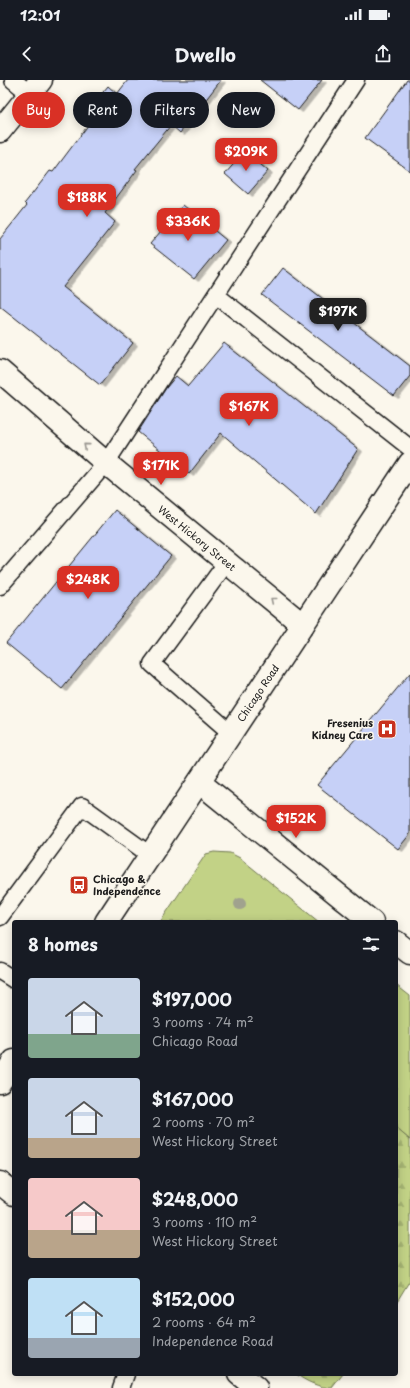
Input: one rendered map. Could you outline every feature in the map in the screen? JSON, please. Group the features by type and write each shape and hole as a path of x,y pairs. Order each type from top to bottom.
{"street":[{"path":"0,130 35,87"},
{"name":"West Hickory Street","path":"0,371 106,463 303,625"},
{"name":"Chicago Road","path":"107,920 410,463"},
{"path":"199,782 370,920"},
{"path":"398,944 410,953"},
{"path":"0,1082 12,1064"},
{"path":"0,1183 12,1192"},
{"path":"241,1376 256,1388"}],"lane":[{"path":"13,80 35,87"},
{"path":"0,586 106,463 356,80"},
{"path":"216,294 410,448"},
{"path":"227,562 152,664 231,732"},
{"path":"0,917 82,806 150,855"},
{"path":"0,971 12,979"},
{"path":"121,1388 125,1376"}],"green space":[{"path":"214,852 230,853 240,858 317,920 161,920 206,854"},
{"path":"398,987 410,996 410,1140 398,1130"},
{"path":"398,1130 410,1140 410,1280 398,1300"},
{"path":"299,1376 341,1376 332,1388 313,1384"}],"building":[{"path":"128,80 221,80 209,96 209,92 140,92 140,128 169,128 135,169 137,170 105,213 115,222 63,287 133,343 100,385 0,306 0,239 27,205 25,203 50,171 53,172 86,128 132,128 132,92 119,92"},
{"path":"260,80 322,80 298,110"},
{"path":"407,80 410,80 410,171 365,138"},
{"path":"108,86 115,92 103,92"},
{"path":"174,128 184,128 180,133"},
{"path":"245,151 268,171 248,194 225,174"},
{"path":"183,205 226,240 194,279 150,244"},
{"path":"283,268 410,366 410,376 394,396 262,295"},
{"path":"224,343 358,449 316,514 221,433 189,474 138,432 166,388 176,376 188,386"},
{"path":"115,510 171,556 62,689 6,643"},
{"name":"Fresenius Kidney Care","path":"410,673 410,834 398,849 317,785"}],"place":[{"name":"Fresenius Kidney Care","path":"387,729"},
{"name":"Chicago & Independence","path":"79,885"}]}
